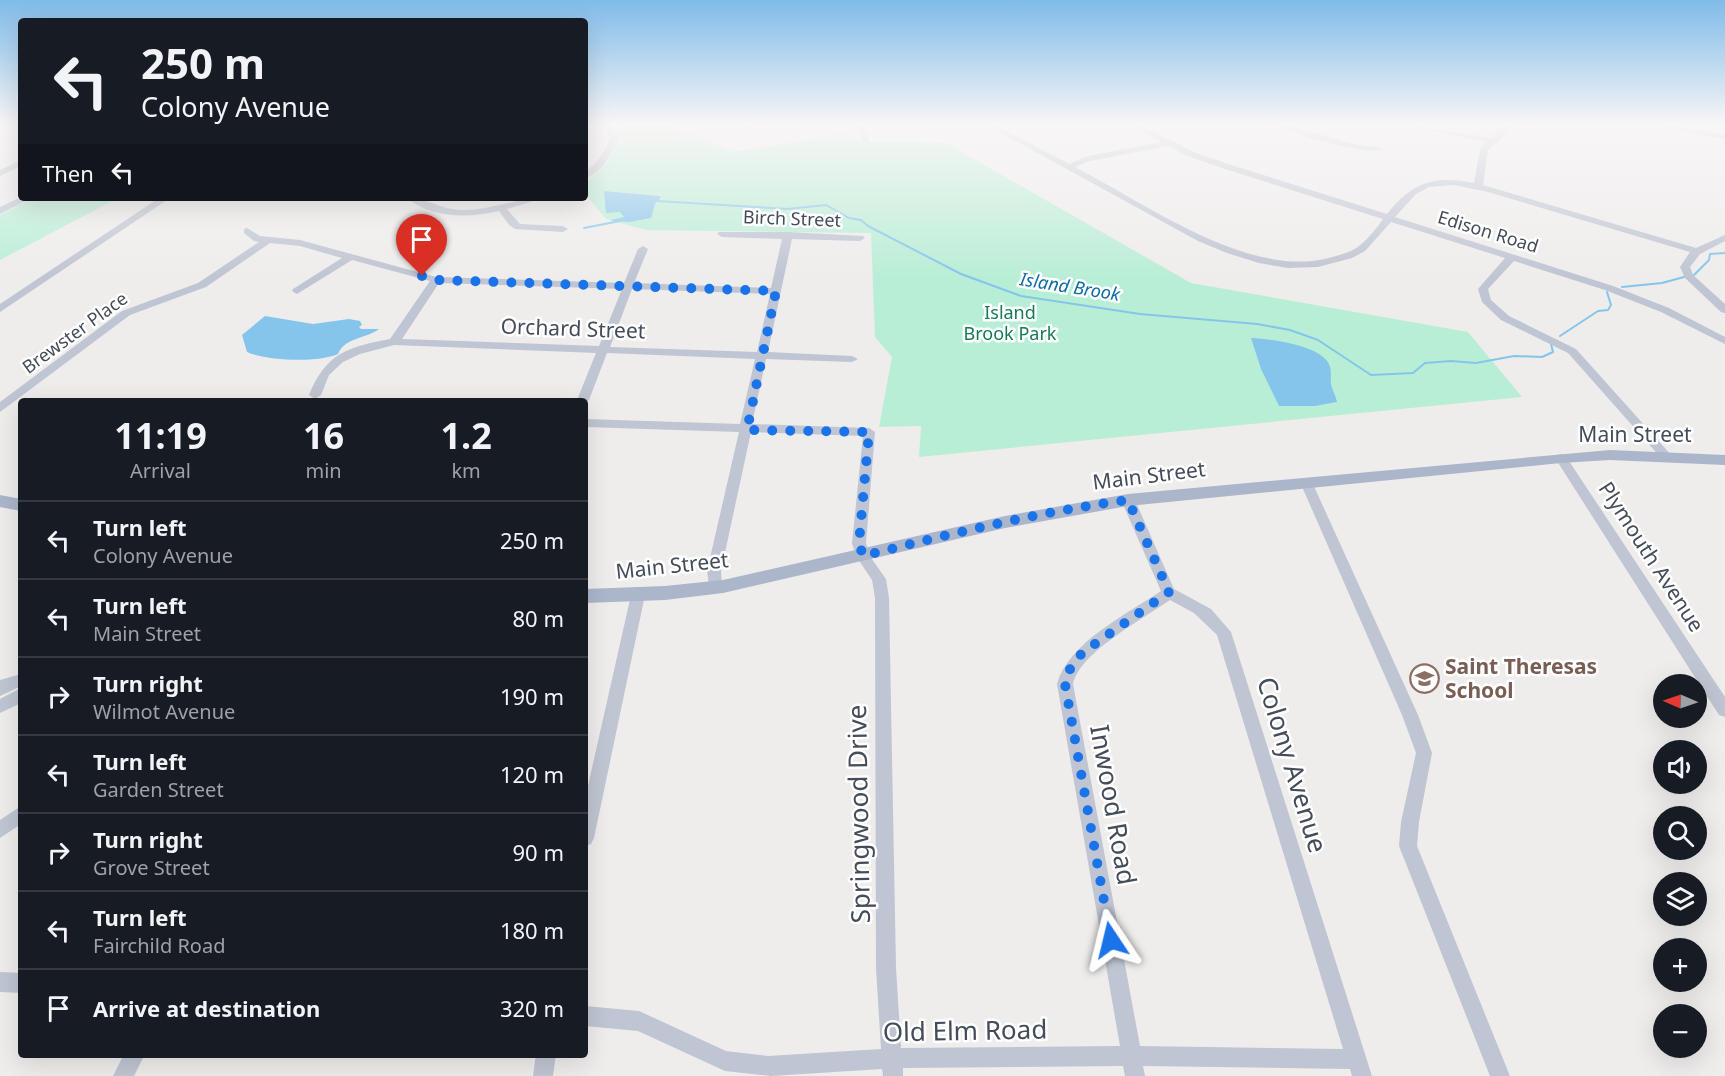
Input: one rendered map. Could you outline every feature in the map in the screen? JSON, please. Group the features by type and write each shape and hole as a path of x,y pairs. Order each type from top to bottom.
{"main road":[{"name":"Main Street","path":"588,596 638,595 715,588 863,556 998,523 1071,508 1128,500 1561,458 1610,455 1725,460"},
{"path":"0,501 18,505"}],"street":[{"path":"1085,176 1228,252 1276,263 1306,265 1330,262 1352,255 1370,242 1387,218 1414,190 1426,184 1448,183 1478,187 1696,251"},
{"name":"Edison Road","path":"1257,176 1638,298 1724,338"},
{"path":"1478,187 1480,176"},
{"path":"0,211 20,201"},
{"path":"0,309 161,201"},
{"path":"419,201 441,211 462,213 502,208 527,201"},
{"path":"502,208 512,223 518,227 563,229"},
{"path":"247,231 257,239 300,243 436,280 776,291"},
{"name":"Birch Street","path":"722,234 860,238"},
{"path":"715,588 714,571 747,430 788,235"},
{"path":"1725,238 1696,251 1688,258 1686,271 1725,310"},
{"name":"Brewster Place","path":"0,408 126,313 202,285 268,240"},
{"path":"584,398 643,249"},
{"path":"297,291 350,257"},
{"path":"1512,257 1483,289 1484,299 1491,309 1507,320 1557,341 1572,351 1666,456"},
{"path":"394,342 436,280"},
{"path":"1708,294 1725,294"},
{"name":"Orchard Street","path":"315,394 325,372 341,360 372,346 394,342 852,359"},
{"path":"588,423 747,430 869,432 859,543 863,556"},
{"name":"Plymouth Avenue","path":"1561,458 1725,710"},
{"path":"1306,482 1410,715 1423,750 1408,846 1500,1076"},
{"path":"1128,500 1169,592"},
{"name":"Springwood Drive","path":"863,556 879,579 882,598 886,968 892,1067"},
{"name":"Inwood Road","path":"1134,1066 1065,684 1068,672 1082,653 1169,592"},
{"name":"Colony Avenue","path":"1169,592 1197,605 1212,616 1224,632 1359,1067"},
{"path":"588,810 591,783 638,595"},
{"path":"0,689 18,681"},
{"path":"0,706 18,696"},
{"path":"0,830 18,816"},
{"path":"0,982 18,983"},
{"name":"Old Elm Road","path":"588,1016 639,1021 725,1061 768,1066 1359,1067"},
{"path":"123,1076 133,1058"},
{"path":"543,1076 545,1058"}],"green space":[{"name":"Island Brook Park","path":"593,176 1004,176 1191,283 1468,332 1522,397 919,457 921,426 879,427 892,357 875,337 871,233 646,230 606,219 588,198 588,181"},
{"path":"26,201 112,201 0,260 0,215"}],"water":[{"path":"604,191 661,197 655,204 651,218 629,222 612,221 624,217 620,212 606,213"},
{"path":"265,316 313,324 349,319 360,321 361,329 379,329 351,341 341,348 338,354 329,357 306,360 279,359 247,352 242,335"},
{"path":"1251,338 1292,344 1321,355 1330,367 1331,384 1337,402 1315,406 1279,406 1261,369"}],"waterway":[{"name":"Island Brook","path":"657,201 787,209 826,205 849,218 861,220 868,226 961,274 1021,296 1140,314 1257,324 1290,330 1318,340 1371,375 1413,373 1425,363 1451,361 1476,363 1514,356 1542,357 1553,352 1551,344"},
{"name":"Island Brook","path":"584,228 620,221"},
{"name":"Island Brook","path":"1694,275 1709,260 1710,254 1725,253"},
{"name":"Island Brook","path":"1622,287 1662,283 1684,277"},
{"name":"Island Brook","path":"1560,336 1598,311 1608,310 1611,305 1607,292"}],"place":[{"name":"Saint Theresas School","path":"1424,679"}],"route":[{"path":"422,276 436,280 776,291 747,430 869,432 859,543 863,556 998,523 1071,508 1128,500 1169,592 1082,653 1068,672 1065,684 1111,940"}]}
